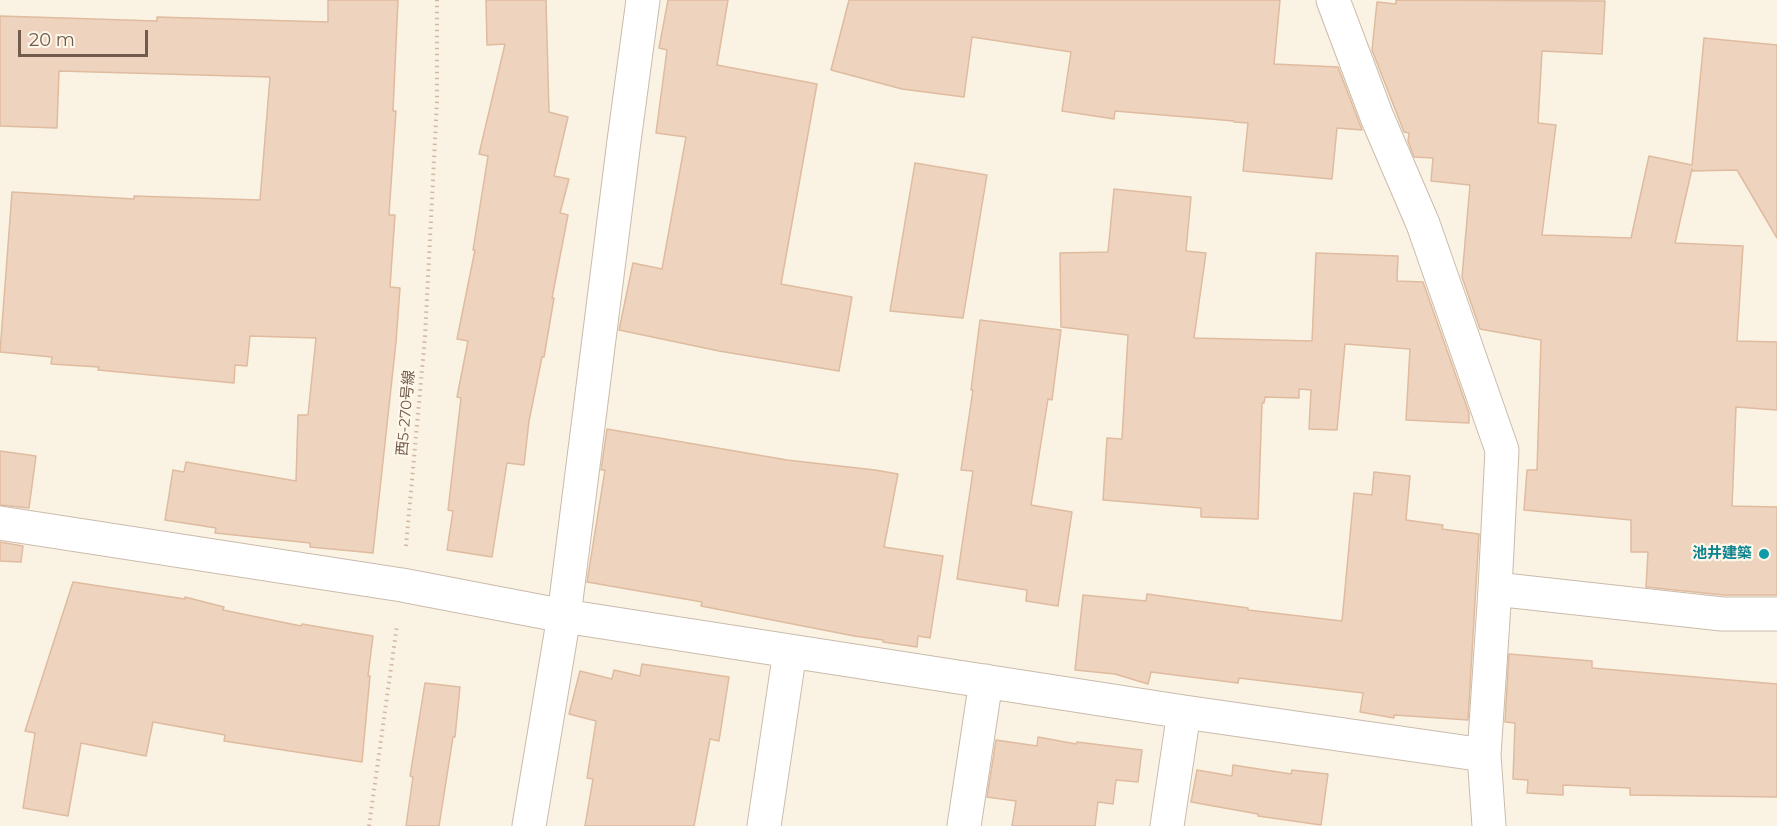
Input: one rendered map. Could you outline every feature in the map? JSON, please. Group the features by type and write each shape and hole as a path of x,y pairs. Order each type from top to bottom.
{"street":[{"path":"528,826 564,616 643,0"},
{"path":"1333,0 1377,117 1423,224 1502,450 1484,755 1489,826"},
{"path":"0,523 402,585 564,616 1184,712 1484,755"},
{"path":"1495,590 1722,614 1777,614"},
{"path":"764,826 790,651"},
{"path":"964,826 986,681"},
{"path":"1167,826 1184,712"}],"path":[{"name":"西5-270号線","path":"369,826 402,585 425,338 437,101 437,0"}],"building":[{"path":"328,0 398,0 393,111 396,111 389,215 395,215 390,287 400,288 373,553 310,547 310,543 215,533 216,528 165,520 173,470 184,472 186,462 296,481 298,415 308,415 316,338 250,336 247,366 235,365 234,383 98,370 99,367 51,364 52,357 0,352 12,192 134,199 134,196 260,200 270,77 59,71 57,128 0,126 0,16 157,21 157,17 328,22"},
{"path":"486,0 546,0 549,112 568,117 554,176 569,179 560,213 568,215 552,298 554,298 544,357 542,357 529,421 524,465 507,463 492,557 447,550 453,511 448,510 461,398 457,397 468,341 457,339 475,250 473,250 488,156 479,154 505,44 487,45"},
{"path":"668,0 728,0 717,65 817,84 781,284 852,297 839,371 719,351 619,330 633,263 662,269 686,137 656,133 667,50 659,48"},
{"path":"849,0 1280,0 1274,64 1338,67 1362,130 1337,128 1332,179 1243,171 1248,123 1115,111 1114,119 1062,111 1071,52 972,37 964,97 902,89 831,70"},
{"path":"1396,0 1605,1 1602,54 1542,51 1538,123 1556,125 1542,235 1631,238 1649,156 1692,165 1704,38 1777,45 1777,238 1737,170 1692,171 1692,169 1675,243 1743,246 1737,341 1777,342 1777,410 1736,407 1732,506 1777,507 1777,595 1723,595 1646,587 1648,552 1631,552 1631,520 1524,510 1527,470 1537,470 1541,340 1480,329 1462,277 1470,185 1431,181 1433,158 1414,157 1408,141 1409,133 1404,132 1372,50 1377,2 1396,4"},
{"path":"915,163 987,175 963,318 890,311"},
{"path":"1114,189 1191,197 1186,251 1206,253 1194,338 1312,341 1316,253 1398,256 1397,281 1423,282 1469,413 1469,423 1406,420 1410,349 1345,344 1337,430 1309,429 1311,390 1299,389 1299,398 1265,397 1262,403 1258,519 1201,517 1201,508 1103,500 1107,438 1122,439 1128,335 1061,327 1060,253 1108,252"},
{"path":"980,320 1061,330 1052,400 1048,399 1031,505 1072,512 1058,606 1026,601 1027,590 957,579 973,471 961,470 973,390 971,390"},
{"path":"607,429 787,460 898,474 884,547 943,556 930,638 918,636 917,647 883,642 883,640 701,606 702,602 587,582 605,470 601,470"},
{"path":"0,451 36,456 29,508 0,505"},
{"path":"1374,472 1410,476 1406,520 1443,525 1442,529 1479,534 1468,720 1394,715 1394,718 1360,712 1363,693 1239,678 1238,683 1151,672 1148,684 1115,674 1075,670 1083,595 1146,601 1147,594 1248,608 1248,610 1342,621 1354,493 1372,495"},
{"path":"0,542 23,546 21,562 0,561"},
{"path":"73,582 185,599 185,597 224,607 223,610 301,626 302,624 373,636 362,762 224,741 225,735 153,722 146,756 81,743 68,816 23,808 35,733 25,731"},
{"path":"1509,654 1592,661 1592,668 1777,684 1777,797 1630,795 1630,788 1563,785 1563,795 1527,793 1528,780 1513,779 1515,723 1505,722"},
{"path":"642,664 729,677 719,741 710,739 694,826 585,826 593,779 587,778 596,721 569,714 580,671 612,679 614,670 640,676"},
{"path":"425,683 460,687 455,737 453,737 439,826 406,826 413,777 410,776"},
{"path":"1038,737 1076,744 1077,742 1142,750 1138,782 1116,780 1113,804 1098,802 1095,826 1012,826 1016,801 987,797 996,740 1037,746"},
{"path":"1233,765 1291,774 1292,770 1328,774 1321,825 1258,816 1258,814 1191,802 1197,770 1232,776"}],"place":[{"name":"池井建築","path":"1764,554"}]}
